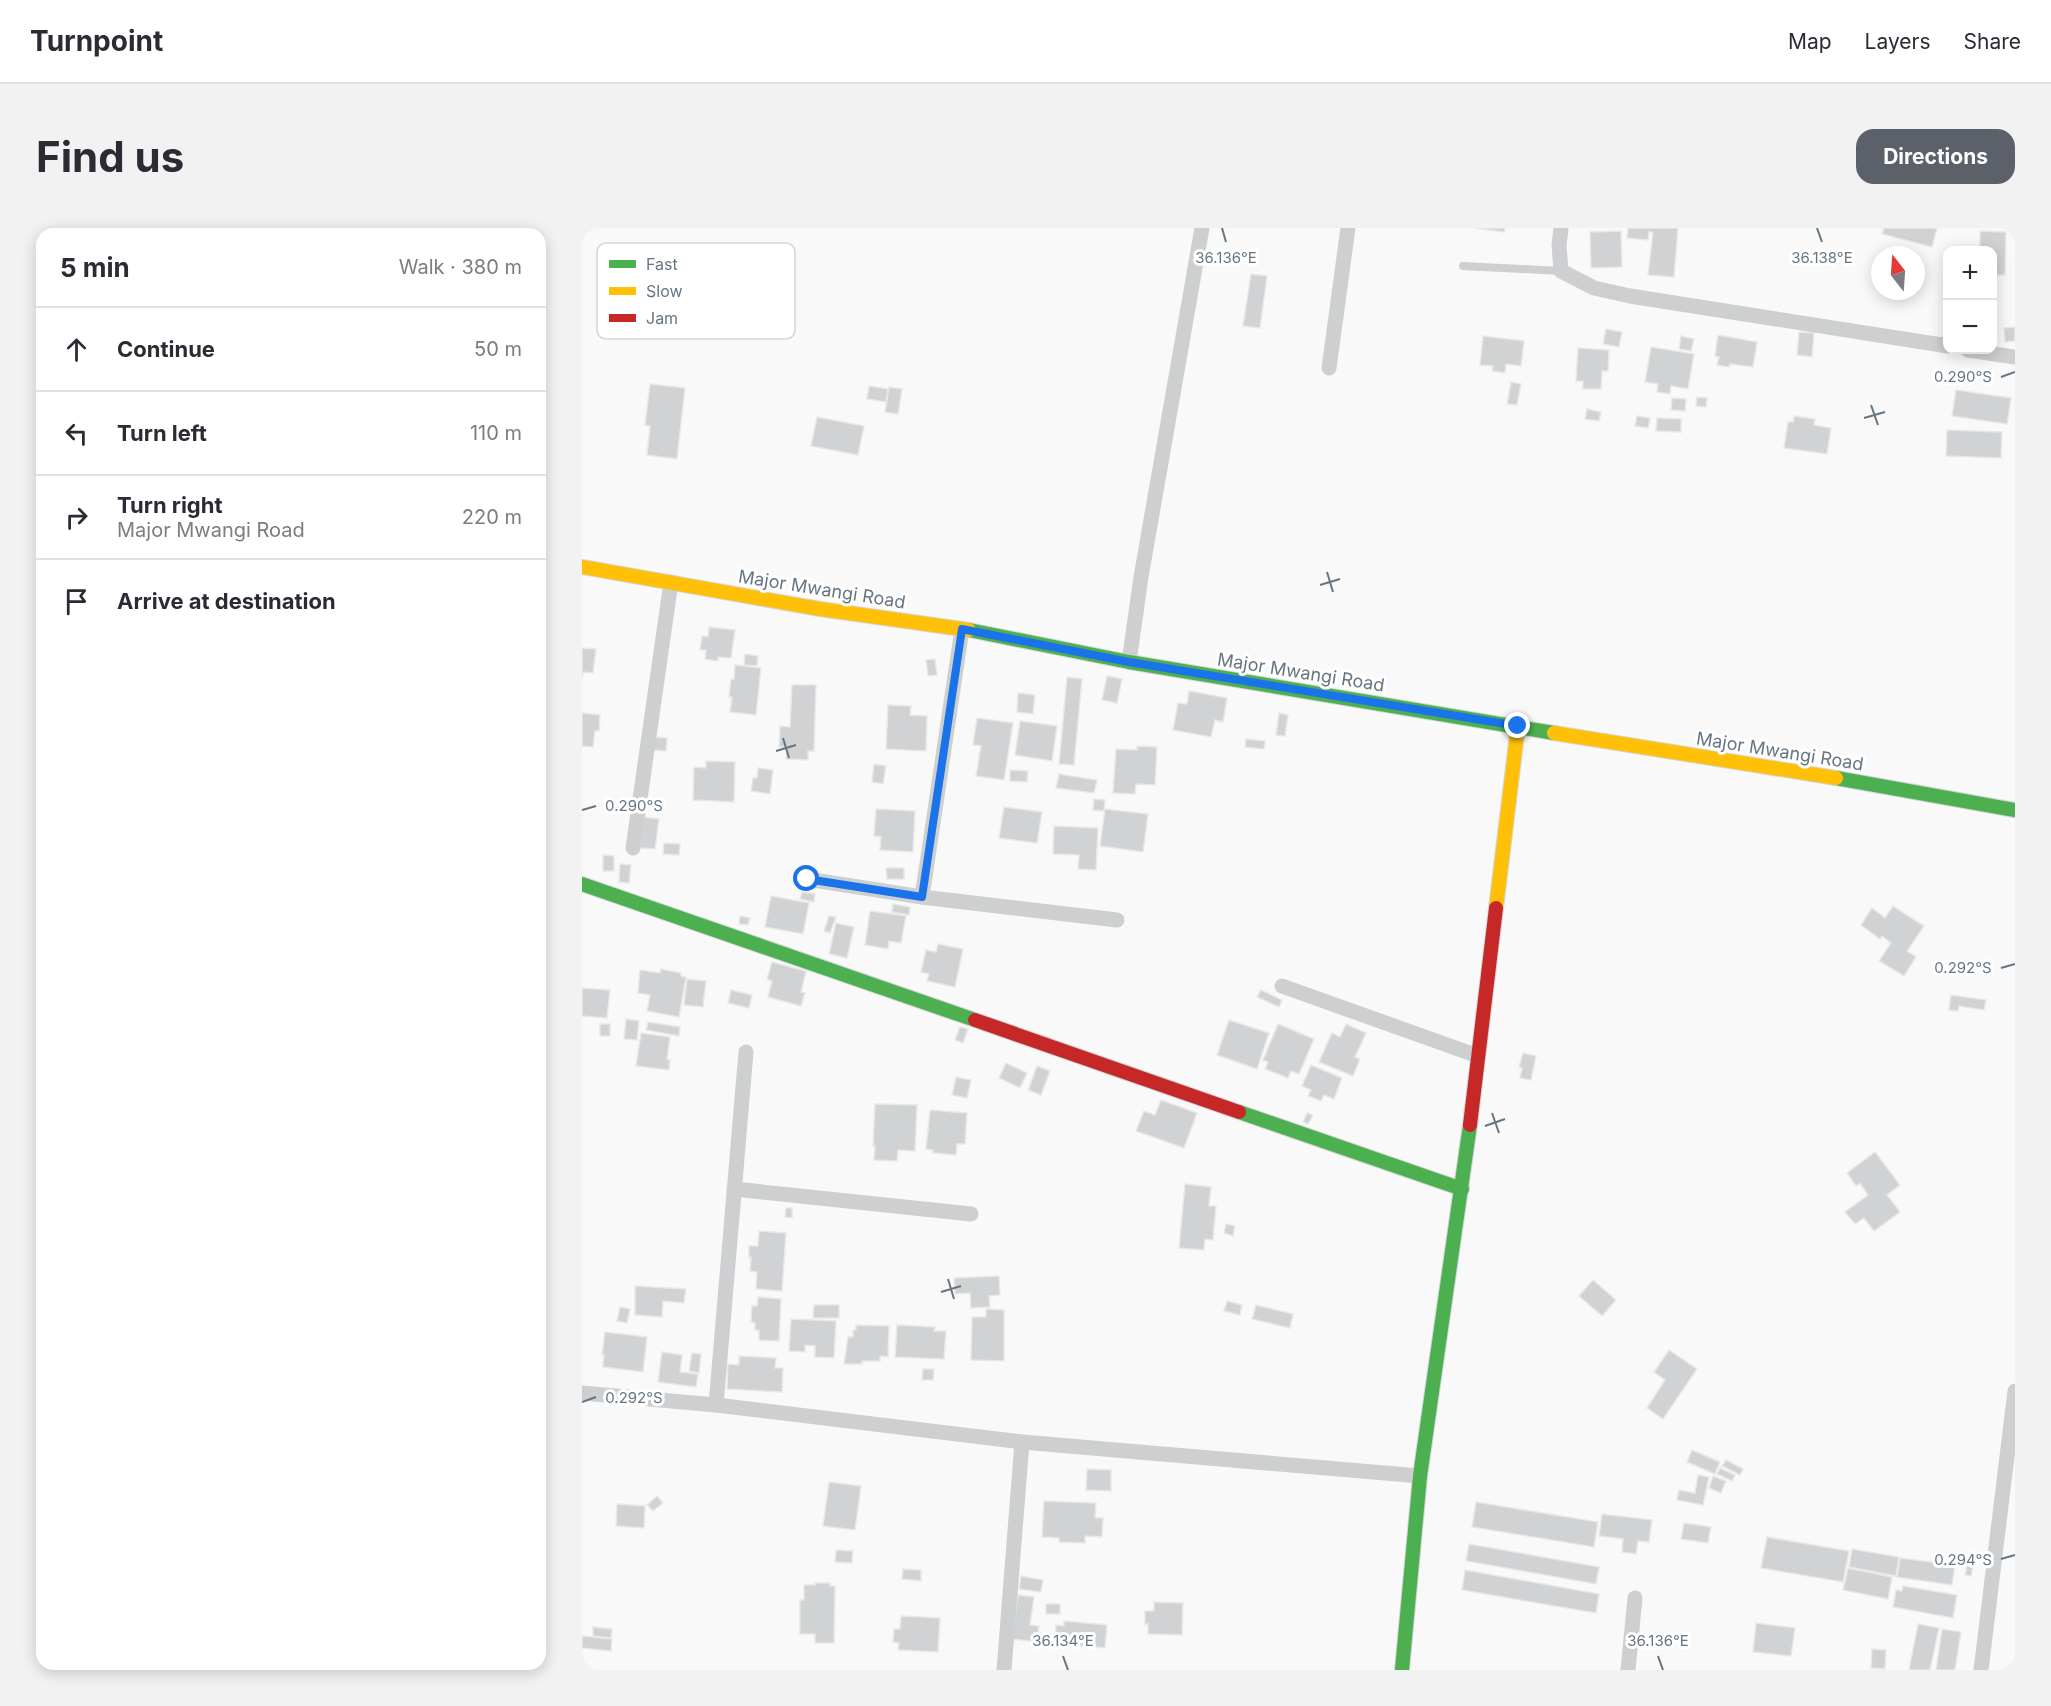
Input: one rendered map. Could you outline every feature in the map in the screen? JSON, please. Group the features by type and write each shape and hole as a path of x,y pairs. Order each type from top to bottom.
{"street":[{"path":"1129,662 1141,577 1202,228"},
{"path":"1329,368 1348,228"},
{"path":"1562,228 1559,245 1561,271 1594,288 1630,297 1943,345"},
{"path":"1995,354 2015,357"},
{"name":"Major Mwangi Road","path":"582,567 820,609 962,629 1129,662 1662,751 1871,783 2015,810"},
{"path":"633,848 670,582"},
{"path":"922,897 962,629"},
{"path":"1402,1670 1420,1476 1462,1189 1518,726"},
{"path":"807,879 922,897 1118,920"},
{"path":"582,884 1462,1189"},
{"path":"1282,986 1478,1056"},
{"path":"716,1405 746,1052"},
{"path":"734,1189 971,1214"},
{"path":"1981,1670 2015,1391"},
{"path":"582,1393 716,1405 1022,1442 1420,1476"},
{"path":"1004,1670 1022,1442"},
{"path":"1628,1670 1635,1598"}],"lane":[{"path":"1463,266 1561,271"}],"building":[{"path":"1474,228 1505,228 1504,232"},
{"path":"1628,228 1678,228 1674,277 1648,275 1653,232 1649,232 1648,240 1627,238"},
{"path":"1884,228 1937,228 1932,247 1882,234"},
{"path":"1621,231 1622,267 1591,268 1590,232"},
{"path":"1980,231 2006,232 2005,275 1997,275 1997,246 1980,246"},
{"path":"1251,274 1267,276 1260,328 1243,326"},
{"path":"2015,327 2015,341 2005,342 2004,328"},
{"path":"1606,329 1622,332 1619,347 1603,344"},
{"path":"1799,332 1814,333 1812,357 1797,355"},
{"path":"1718,335 1757,342 1753,367 1717,365 1719,357 1715,356"},
{"path":"1483,336 1524,341 1521,366 1506,364 1505,373 1492,371 1493,366 1480,365"},
{"path":"1681,336 1694,339 1691,351 1679,349"},
{"path":"1651,347 1694,354 1688,389 1671,386 1670,394 1657,392 1658,384 1645,382"},
{"path":"1578,348 1609,350 1608,371 1602,371 1601,389 1583,389 1583,381 1576,381"},
{"path":"1511,382 1521,384 1517,405 1507,404"},
{"path":"650,384 685,388 677,459 647,455 650,426 645,425"},
{"path":"869,386 888,389 886,402 867,399"},
{"path":"889,387 902,389 898,414 885,412"},
{"path":"1956,390 2011,398 2007,424 1952,416"},
{"path":"1697,397 1707,398 1706,407 1696,406"},
{"path":"1672,398 1686,399 1685,411 1671,410"},
{"path":"1587,409 1601,412 1599,421 1585,419"},
{"path":"1637,416 1650,418 1648,428 1635,426"},
{"path":"1794,416 1815,419 1814,425 1831,428 1827,454 1784,448 1788,422 1793,422"},
{"path":"817,417 864,426 858,455 811,446"},
{"path":"1657,418 1681,419 1681,432 1656,431"},
{"path":"1947,430 2002,432 2001,458 1946,456"},
{"path":"709,627 735,630 731,658 718,657 718,661 705,659 706,650 700,650 702,636 708,637"},
{"path":"582,648 596,649 593,673 583,672 582,680"},
{"path":"745,654 758,656 757,666 744,665"},
{"path":"935,659 937,675 928,676 926,660"},
{"path":"735,665 761,668 756,715 730,712 732,697 729,697"},
{"path":"1107,676 1122,679 1117,703 1102,700"},
{"path":"1067,677 1082,679 1074,765 1059,764"},
{"path":"792,685 816,685 814,751 808,751 808,760 786,759 787,747 779,747 780,726 790,727"},
{"path":"1189,691 1227,698 1223,722 1215,720 1211,737 1173,730 1178,703 1187,704"},
{"path":"1018,693 1035,695 1033,714 1017,712"},
{"path":"888,705 911,706 910,715 927,716 926,751 886,749"},
{"path":"582,713 600,715 599,731 595,731 593,747 582,746"},
{"path":"1279,713 1288,715 1285,736 1276,735"},
{"path":"977,718 1013,723 1004,780 976,776 981,746 973,745"},
{"path":"1020,721 1057,726 1052,761 1015,755"},
{"path":"653,737 667,738 666,751 652,750"},
{"path":"1246,739 1265,741 1264,749 1245,747"},
{"path":"1137,746 1157,747 1155,785 1136,784 1135,794 1113,793 1116,749 1137,750"},
{"path":"706,761 735,762 734,802 693,800 694,767 706,768"},
{"path":"874,764 886,766 883,784 872,782"},
{"path":"758,768 773,770 770,794 751,791 753,778 757,778"},
{"path":"1010,770 1028,771 1027,782 1010,781"},
{"path":"1059,774 1097,780 1094,793 1056,788"},
{"path":"1094,799 1105,800 1104,811 1093,810"},
{"path":"1004,807 1042,812 1037,843 999,838"},
{"path":"876,809 915,811 913,852 880,850 881,837 874,836"},
{"path":"1105,809 1148,814 1143,852 1100,846"},
{"path":"644,817 659,819 655,849 640,848"},
{"path":"1054,826 1098,828 1096,870 1078,869 1079,855 1053,854"},
{"path":"664,843 680,844 679,855 663,854"},
{"path":"603,855 614,856 614,871 603,871"},
{"path":"620,864 631,865 629,883 619,882"},
{"path":"886,868 904,868 904,879 887,879"},
{"path":"802,892 815,894 814,902 800,899"},
{"path":"771,896 809,903 803,934 765,927"},
{"path":"893,904 910,907 909,915 892,912"},
{"path":"1893,906 1924,926 1907,951 1916,957 1904,976 1879,961 1891,943 1882,936 1880,939 1861,925 1872,908 1885,918"},
{"path":"870,911 906,916 901,943 889,941 888,949 865,945"},
{"path":"740,916 750,918 748,925 739,924"},
{"path":"829,916 836,917 830,933 824,931"},
{"path":"836,923 854,927 847,958 829,954"},
{"path":"938,944 963,949 955,987 927,981 929,974 921,972 926,950 936,952"},
{"path":"772,962 806,971 801,992 805,993 801,1006 768,997 772,981 767,979"},
{"path":"661,969 681,973 681,976 686,977 679,1017 647,1011 650,995 638,993 640,970 660,973"},
{"path":"687,979 706,981 703,1007 684,1005"},
{"path":"582,988 610,990 607,1018 582,1016"},
{"path":"731,990 752,995 749,1008 728,1003"},
{"path":"1261,990 1282,1000 1279,1007 1257,997"},
{"path":"1951,995 1986,1000 1984,1010 1959,1006 1958,1011 1949,1010"},
{"path":"626,1019 639,1021 637,1040 624,1039"},
{"path":"1229,1020 1269,1033 1257,1069 1217,1055"},
{"path":"648,1022 680,1027 679,1036 646,1030"},
{"path":"600,1024 610,1024 610,1036 600,1036"},
{"path":"1278,1024 1314,1039 1299,1074 1291,1071 1288,1078 1265,1069 1268,1062 1263,1060"},
{"path":"1346,1024 1366,1033 1355,1057 1360,1059 1353,1076 1319,1062 1332,1033 1340,1037"},
{"path":"960,1027 968,1029 963,1043 955,1040"},
{"path":"641,1033 670,1037 667,1059 670,1060 669,1070 636,1066"},
{"path":"1523,1053 1536,1056 1531,1080 1520,1078 1522,1068 1519,1067"},
{"path":"1006,1063 1027,1073 1020,1088 999,1078"},
{"path":"1311,1065 1342,1078 1334,1099 1324,1095 1321,1101 1308,1096 1311,1090 1302,1086"},
{"path":"1037,1066 1050,1071 1041,1095 1028,1090"},
{"path":"956,1077 971,1080 967,1098 952,1095"},
{"path":"1161,1100 1197,1113 1184,1148 1136,1131 1144,1111 1155,1115"},
{"path":"875,1104 917,1105 915,1151 898,1150 897,1161 874,1160"},
{"path":"930,1110 967,1113 965,1144 957,1144 956,1155 933,1153 933,1150 926,1149"},
{"path":"1307,1113 1313,1115 1308,1124 1303,1122"},
{"path":"1875,1152 1900,1185 1887,1195 1900,1212 1874,1231 1864,1218 1855,1224 1845,1212 1868,1195 1860,1183 1856,1186 1847,1173"},
{"path":"1185,1184 1211,1187 1209,1206 1216,1206 1213,1240 1205,1239 1204,1250 1179,1248"},
{"path":"786,1208 792,1208 792,1218 785,1217"},
{"path":"1226,1224 1235,1226 1233,1236 1224,1233"},
{"path":"759,1231 786,1233 782,1291 756,1289 757,1272 750,1271 749,1246 758,1246"},
{"path":"999,1276 1000,1295 989,1296 990,1307 971,1308 970,1293 955,1294 954,1278"},
{"path":"1593,1280 1616,1300 1602,1316 1579,1296"},
{"path":"635,1286 686,1289 684,1303 663,1301 662,1317 635,1315"},
{"path":"758,1297 781,1299 779,1341 759,1340 759,1330 755,1330 755,1323 751,1322 752,1306 757,1306"},
{"path":"1227,1301 1242,1305 1240,1315 1224,1311"},
{"path":"814,1305 839,1305 839,1318 813,1318"},
{"path":"1256,1305 1293,1314 1290,1328 1252,1319"},
{"path":"620,1307 630,1309 627,1323 617,1321"},
{"path":"986,1309 1004,1310 1004,1361 971,1360 972,1317 986,1317"},
{"path":"791,1319 836,1321 834,1358 815,1357 815,1346 805,1345 805,1352 789,1351"},
{"path":"856,1325 889,1326 888,1357 880,1356 880,1361 862,1361 862,1364 844,1364 848,1337 853,1337"},
{"path":"897,1325 935,1327 934,1331 946,1331 944,1359 895,1357"},
{"path":"605,1332 647,1337 643,1372 603,1367"},
{"path":"1669,1350 1697,1369 1663,1419 1647,1408 1665,1380 1654,1372"},
{"path":"662,1352 682,1355 680,1372 698,1374 696,1387 658,1382"},
{"path":"692,1353 701,1354 699,1373 689,1371"},
{"path":"739,1356 776,1358 775,1368 783,1368 782,1392 727,1389 728,1364 739,1365"},
{"path":"923,1369 934,1369 933,1380 922,1380"},
{"path":"1692,1450 1720,1462 1715,1474 1687,1462"},
{"path":"1726,1460 1743,1469 1740,1475 1722,1466"},
{"path":"1720,1468 1735,1475 1732,1481 1717,1474"},
{"path":"1087,1469 1111,1470 1111,1491 1086,1490"},
{"path":"1698,1475 1709,1477 1703,1505 1677,1500 1679,1490 1695,1493"},
{"path":"1713,1476 1726,1481 1721,1493 1709,1488"},
{"path":"829,1482 861,1486 855,1530 823,1526"},
{"path":"657,1496 663,1503 653,1511 647,1505"},
{"path":"1044,1501 1096,1503 1095,1518 1103,1518 1102,1537 1085,1536 1085,1543 1059,1542 1059,1538 1042,1537"},
{"path":"1476,1502 1598,1522 1594,1547 1472,1527"},
{"path":"617,1504 645,1506 644,1528 616,1526"},
{"path":"1602,1514 1652,1520 1649,1542 1638,1541 1636,1554 1622,1552 1623,1539 1599,1536"},
{"path":"1684,1523 1711,1527 1708,1543 1681,1539"},
{"path":"1767,1537 1849,1551 1843,1582 1761,1568"},
{"path":"1469,1544 1599,1567 1596,1584 1466,1561"},
{"path":"1852,1549 1899,1557 1896,1576 1849,1567"},
{"path":"836,1550 853,1551 852,1563 835,1562"},
{"path":"1900,1558 1955,1565 1952,1585 1897,1577"},
{"path":"1967,1565 1973,1566 1971,1576 1965,1575"},
{"path":"1848,1568 1892,1577 1888,1599 1843,1590"},
{"path":"903,1569 921,1570 921,1581 902,1579"},
{"path":"1465,1570 1599,1594 1596,1613 1462,1590"},
{"path":"1021,1576 1043,1580 1041,1592 1019,1589"},
{"path":"815,1583 830,1583 830,1586 835,1586 834,1643 815,1643 815,1634 800,1634 800,1600 804,1600 804,1585 815,1585"},
{"path":"1903,1586 1957,1595 1953,1618 1893,1607 1896,1590 1902,1591"},
{"path":"1018,1595 1034,1597 1030,1625 1039,1626 1037,1642 1012,1639"},
{"path":"1154,1602 1183,1603 1182,1635 1148,1634 1145,1611 1154,1611"},
{"path":"1046,1604 1060,1604 1060,1614 1046,1614"},
{"path":"901,1616 940,1618 938,1652 898,1650 899,1643 893,1642 894,1629 900,1629"},
{"path":"1064,1621 1107,1625 1105,1648 1062,1644 1062,1641 1055,1640 1056,1625 1064,1626"},
{"path":"1756,1623 1795,1628 1791,1656 1753,1652"},
{"path":"1918,1624 1939,1628 1930,1670 1909,1670"},
{"path":"593,1627 612,1629 611,1638 593,1636"},
{"path":"1942,1629 1961,1632 1955,1670 1936,1670"},
{"path":"582,1636 612,1639 611,1651 582,1648"},
{"path":"1872,1649 1886,1650 1885,1669 1871,1668"}],"traffic: fast":[{"path":"969,630 1129,662 1554,733"},
{"path":"1836,778 2015,810"},
{"path":"582,884 975,1020"},
{"path":"1239,1112 1462,1189"},
{"path":"1402,1670 1420,1476 1470,1125"}],"traffic: slow":[{"path":"582,567 820,609 969,630"},
{"path":"1496,908 1518,726"},
{"path":"1554,733 1836,778"}],"traffic: jam":[{"path":"1470,1125 1496,908"},
{"path":"975,1020 1239,1112"}],"route":[{"path":"807,879 922,897 962,629 1129,662 1518,726"}]}
